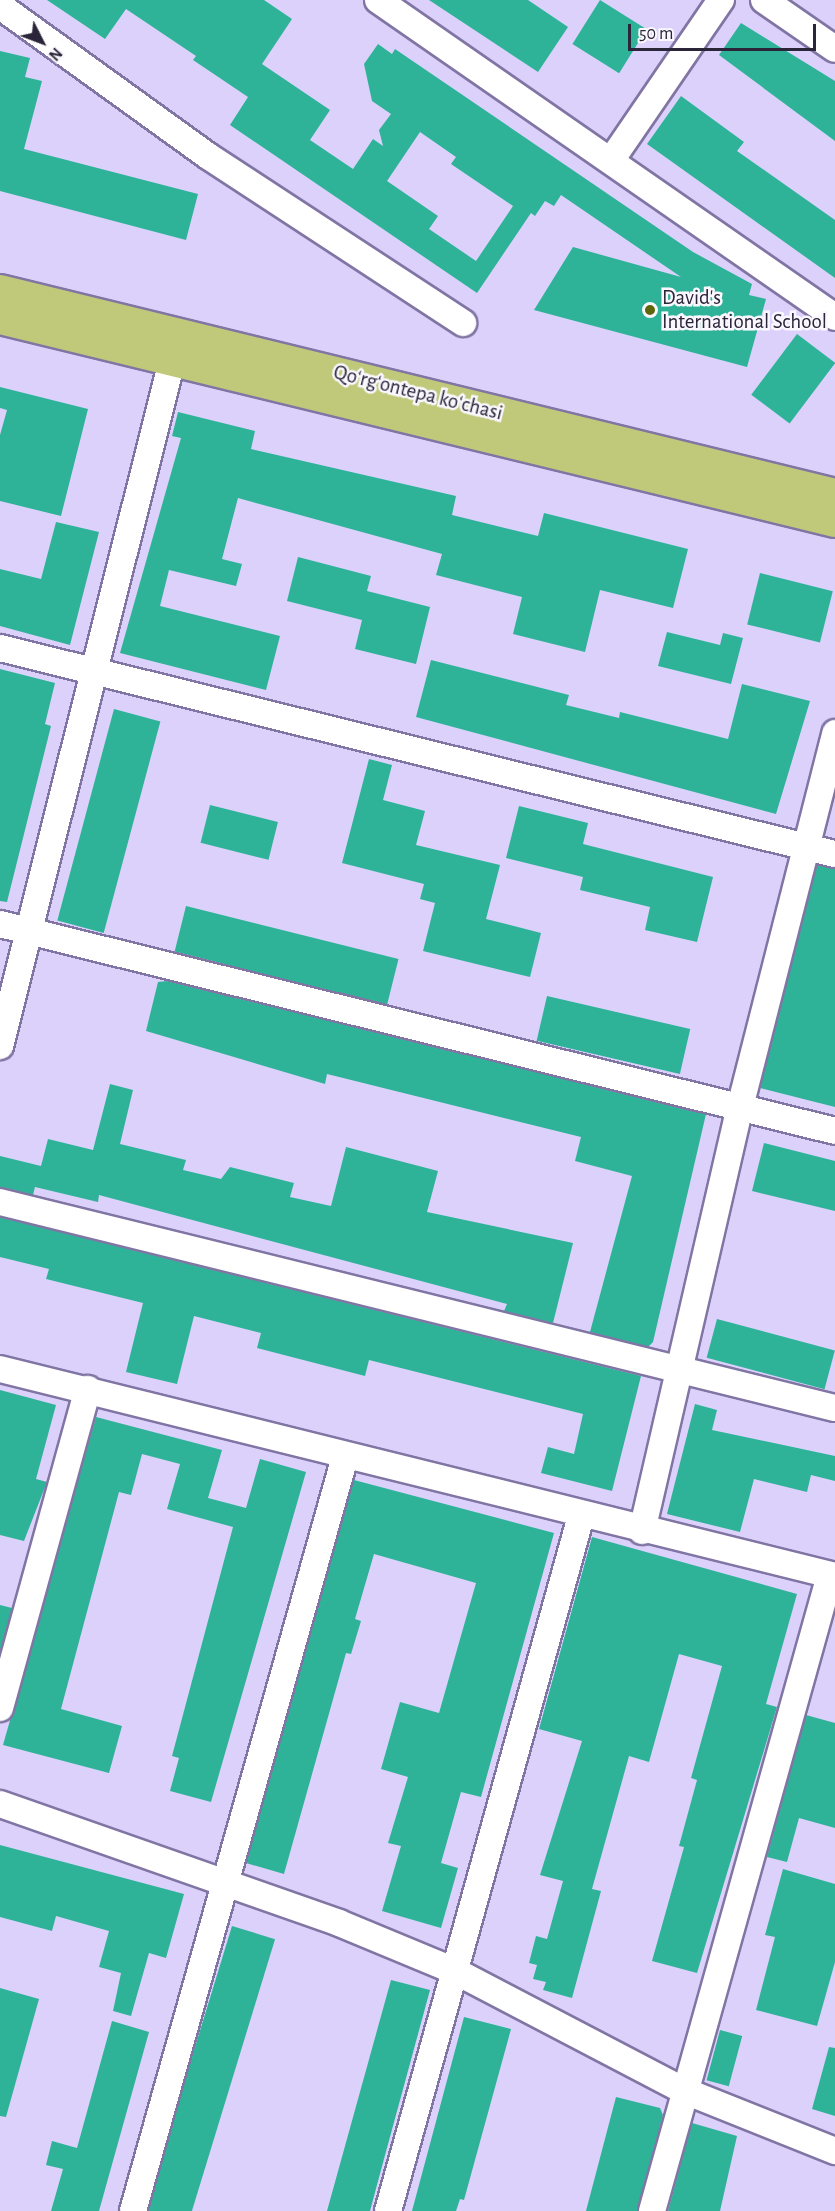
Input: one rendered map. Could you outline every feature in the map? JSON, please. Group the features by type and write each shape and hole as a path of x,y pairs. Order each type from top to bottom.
{"main road":[{"name":"Qoʻrgʻontepa koʻchasi","path":"0,291 176,347 835,521"},
{"name":"Qoʻrgʻontepa koʻchasi","path":"0,318 176,347 835,495"}],"street":[{"path":"378,0 612,159 835,317"},
{"path":"612,159 721,0"},
{"path":"764,0 835,49"},
{"path":"0,6 208,156 463,323"},
{"path":"0,1047 176,347"},
{"path":"0,648 835,854"},
{"path":"642,1531 740,1107 835,733"},
{"path":"0,924 835,1131"},
{"path":"0,1202 835,1408"},
{"path":"0,1369 88,1389 581,1516 833,1576 652,2211"},
{"path":"0,1708 88,1389"},
{"path":"133,2211 345,1457"},
{"path":"388,2211 581,1516"},
{"path":"0,1804 224,1886 339,1923 455,1971 685,2091 835,2151"}],"building":[{"path":"47,0 264,0 292,19 262,64 330,110 310,140 353,169 373,139 383,146 379,130 391,114 372,101 364,64 378,44 392,54 395,49 693,252 752,284 749,295 766,299 747,367 534,310 573,247 681,277 561,195 554,206 545,201 535,216 531,213 477,293 230,125 248,97 193,60 196,56 126,9 105,39","holes":["420,132 456,157 451,164 513,206 476,261 429,229 438,216 387,181"]},
{"path":"429,0 528,0 568,27 538,72"},
{"path":"600,0 647,29 619,73 572,44"},
{"path":"741,23 835,81 835,141 719,55"},
{"path":"0,51 30,58 25,77 42,81 24,149 198,194 186,240 0,191"},
{"path":"681,96 744,142 737,151 835,220 835,278 647,144"},
{"path":"797,334 835,363 790,424 751,395"},
{"path":"0,387 88,409 61,516 0,501 0,435 7,410 0,408"},
{"path":"178,412 255,431 251,449 456,496 452,515 538,536 544,513 688,549 673,608 600,590 585,652 513,634 522,597 436,575 442,554 238,498 222,559 242,564 236,586 169,570 160,606 280,636 266,690 120,653 181,438 172,436"},
{"path":"56,522 99,532 70,645 0,626 0,569 41,579"},
{"path":"298,557 371,576 367,591 430,607 416,664 355,649 362,620 287,601"},
{"path":"760,573 833,591 820,643 747,624"},
{"path":"667,632 720,645 723,633 743,638 731,684 658,666"},
{"path":"431,660 569,695 566,705 619,718 620,712 728,739 742,684 810,701 776,814 416,717"},
{"path":"0,669 55,683 45,724 51,726 7,902 0,901"},
{"path":"114,709 160,721 104,933 57,921"},
{"path":"369,759 392,765 383,800 425,811 416,845 500,865 486,919 541,933 530,977 423,951 435,903 420,899 424,884 342,863"},
{"path":"210,805 278,822 268,860 201,843"},
{"path":"519,806 588,823 583,844 713,877 697,942 645,930 650,907 580,890 583,877 506,858"},
{"path":"817,865 835,869 835,1107 760,1088"},
{"path":"186,906 398,959 387,1005 175,952"},
{"path":"167,981 706,1114 653,1342 648,1347 590,1332 632,1176 575,1161 581,1137 327,1074 325,1084 146,1031 158,982"},
{"path":"547,996 690,1029 680,1074 537,1041"},
{"path":"110,1084 133,1090 120,1144 186,1160 183,1170 221,1179 230,1167 294,1183 290,1197 331,1206 346,1147 438,1171 427,1212 573,1243 553,1323 504,1311 507,1304 99,1195 98,1202 35,1187 33,1195 0,1187 0,1156 41,1166 48,1139 93,1150"},
{"path":"764,1143 835,1161 835,1211 752,1191"},
{"path":"0,1217 641,1376 612,1491 541,1473 548,1447 574,1454 583,1414 369,1360 365,1376 257,1348 261,1333 194,1316 177,1384 126,1372 143,1303 46,1279 49,1269 0,1257"},
{"path":"717,1319 835,1351 824,1389 707,1358"},
{"path":"0,1390 56,1405 36,1479 47,1482 24,1541 0,1535"},
{"path":"695,1404 717,1410 712,1430 835,1456 835,1481 811,1475 807,1492 754,1479 740,1532 667,1514"},
{"path":"96,1417 222,1450 208,1498 246,1508 260,1459 306,1472 211,1802 170,1791 179,1758 172,1756 233,1527 167,1509 180,1464 142,1454 131,1495 119,1492 61,1709 122,1726 109,1773 3,1745"},
{"path":"354,1480 554,1533 481,1797 461,1792 441,1863 458,1868 441,1928 382,1911 401,1846 388,1843 408,1777 381,1769 400,1702 439,1713 476,1583 374,1554 355,1619 361,1621 351,1654 346,1653 284,1874 246,1863"},
{"path":"592,1537 797,1594 766,1704 777,1707 697,1973 652,1961 684,1847 679,1846 697,1780 691,1778 722,1666 679,1654 649,1762 629,1756 592,1889 601,1891 572,1998 543,1990 546,1982 533,1979 537,1965 529,1963 536,1936 547,1939 563,1881 540,1875 582,1741 539,1729"},
{"path":"0,1605 12,1608 0,1652"},
{"path":"806,1715 835,1723 835,1828 799,1818 787,1862 767,1857"},
{"path":"0,1845 184,1894 166,1958 149,1953 131,2016 113,2011 121,1973 99,1967 109,1931 56,1916 52,1931 0,1917"},
{"path":"783,1869 835,1884 835,1962 817,2026 756,2010 775,1937 765,1935"},
{"path":"232,1926 275,1939 192,2211 145,2210"},
{"path":"391,1980 430,1990 370,2211 327,2211"},
{"path":"0,1988 39,1999 6,2117 0,2116"},
{"path":"464,2017 511,2029 464,2200 460,2199 456,2211 412,2211"},
{"path":"112,2021 149,2032 99,2211 51,2211 63,2169 46,2165 52,2141 77,2148"},
{"path":"720,2030 742,2036 729,2086 707,2080"},
{"path":"829,2047 835,2048 835,2116 812,2109"},
{"path":"616,2097 660,2108 663,2115 637,2211 586,2211"},
{"path":"692,2123 737,2136 720,2211 668,2211"}],"place":[{"name":"David's International School","path":"650,310"}]}
